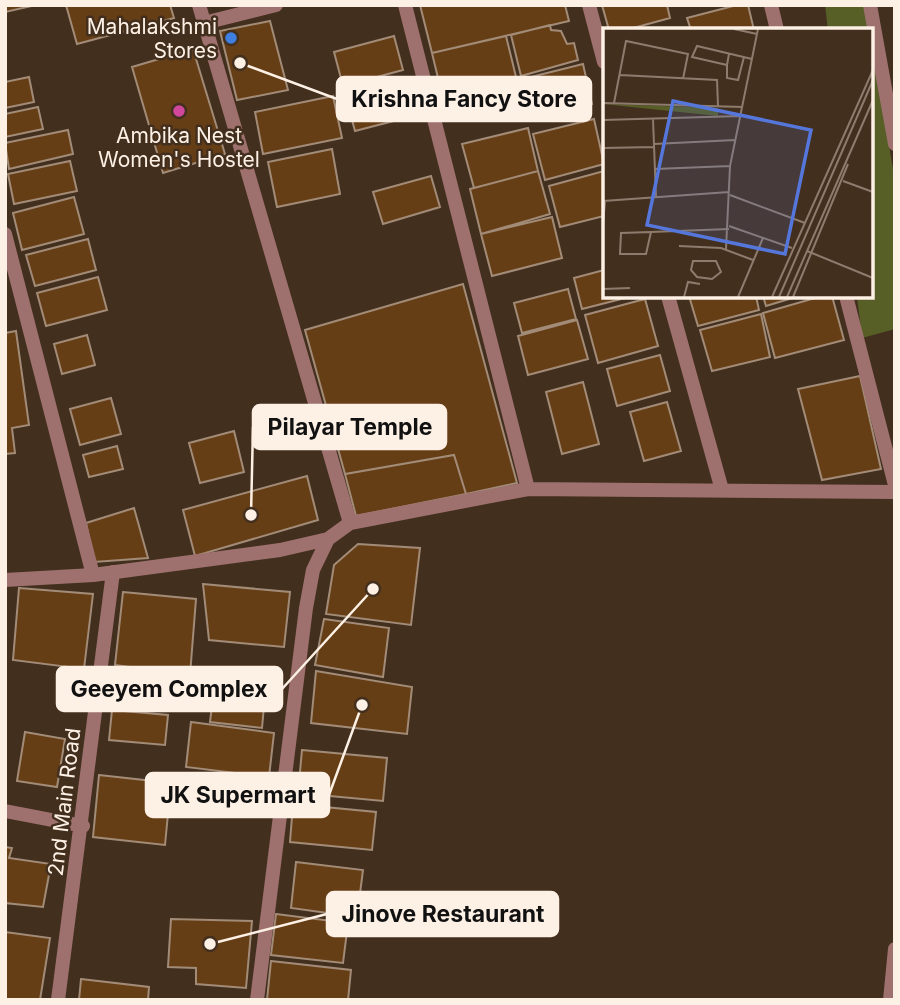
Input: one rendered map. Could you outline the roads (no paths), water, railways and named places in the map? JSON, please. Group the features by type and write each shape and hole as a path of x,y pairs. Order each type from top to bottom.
{"street":[{"path":"199,5 350,523"},
{"path":"204,23 276,5"},
{"path":"405,5 528,489"},
{"path":"589,5 603,58"},
{"path":"771,5 777,28"},
{"path":"870,5 895,144"},
{"path":"5,234 93,575"},
{"path":"669,298 722,490"},
{"path":"847,298 895,485"},
{"path":"5,580 93,575 280,550 328,539 350,523 528,489 895,492"},
{"path":"257,1000 306,608 313,570 328,539"},
{"name":"2nd Main Road","path":"58,1000 83,826 113,572"},
{"path":"5,811 83,826"},
{"path":"890,1000 895,949"}],"place":[{"name":"Mahalakshmi Stores","path":"231,38"},
{"name":"Krishna Fancy Store","path":"240,63"},
{"name":"Ambika Nest Women's Hostel","path":"179,111"},
{"name":"Pilayar Temple","path":"251,515"},
{"name":"Geeyem Complex","path":"373,589"},
{"name":"JK Supermart","path":"362,705"},
{"name":"Jinove Restaurant","path":"210,944"}]}
